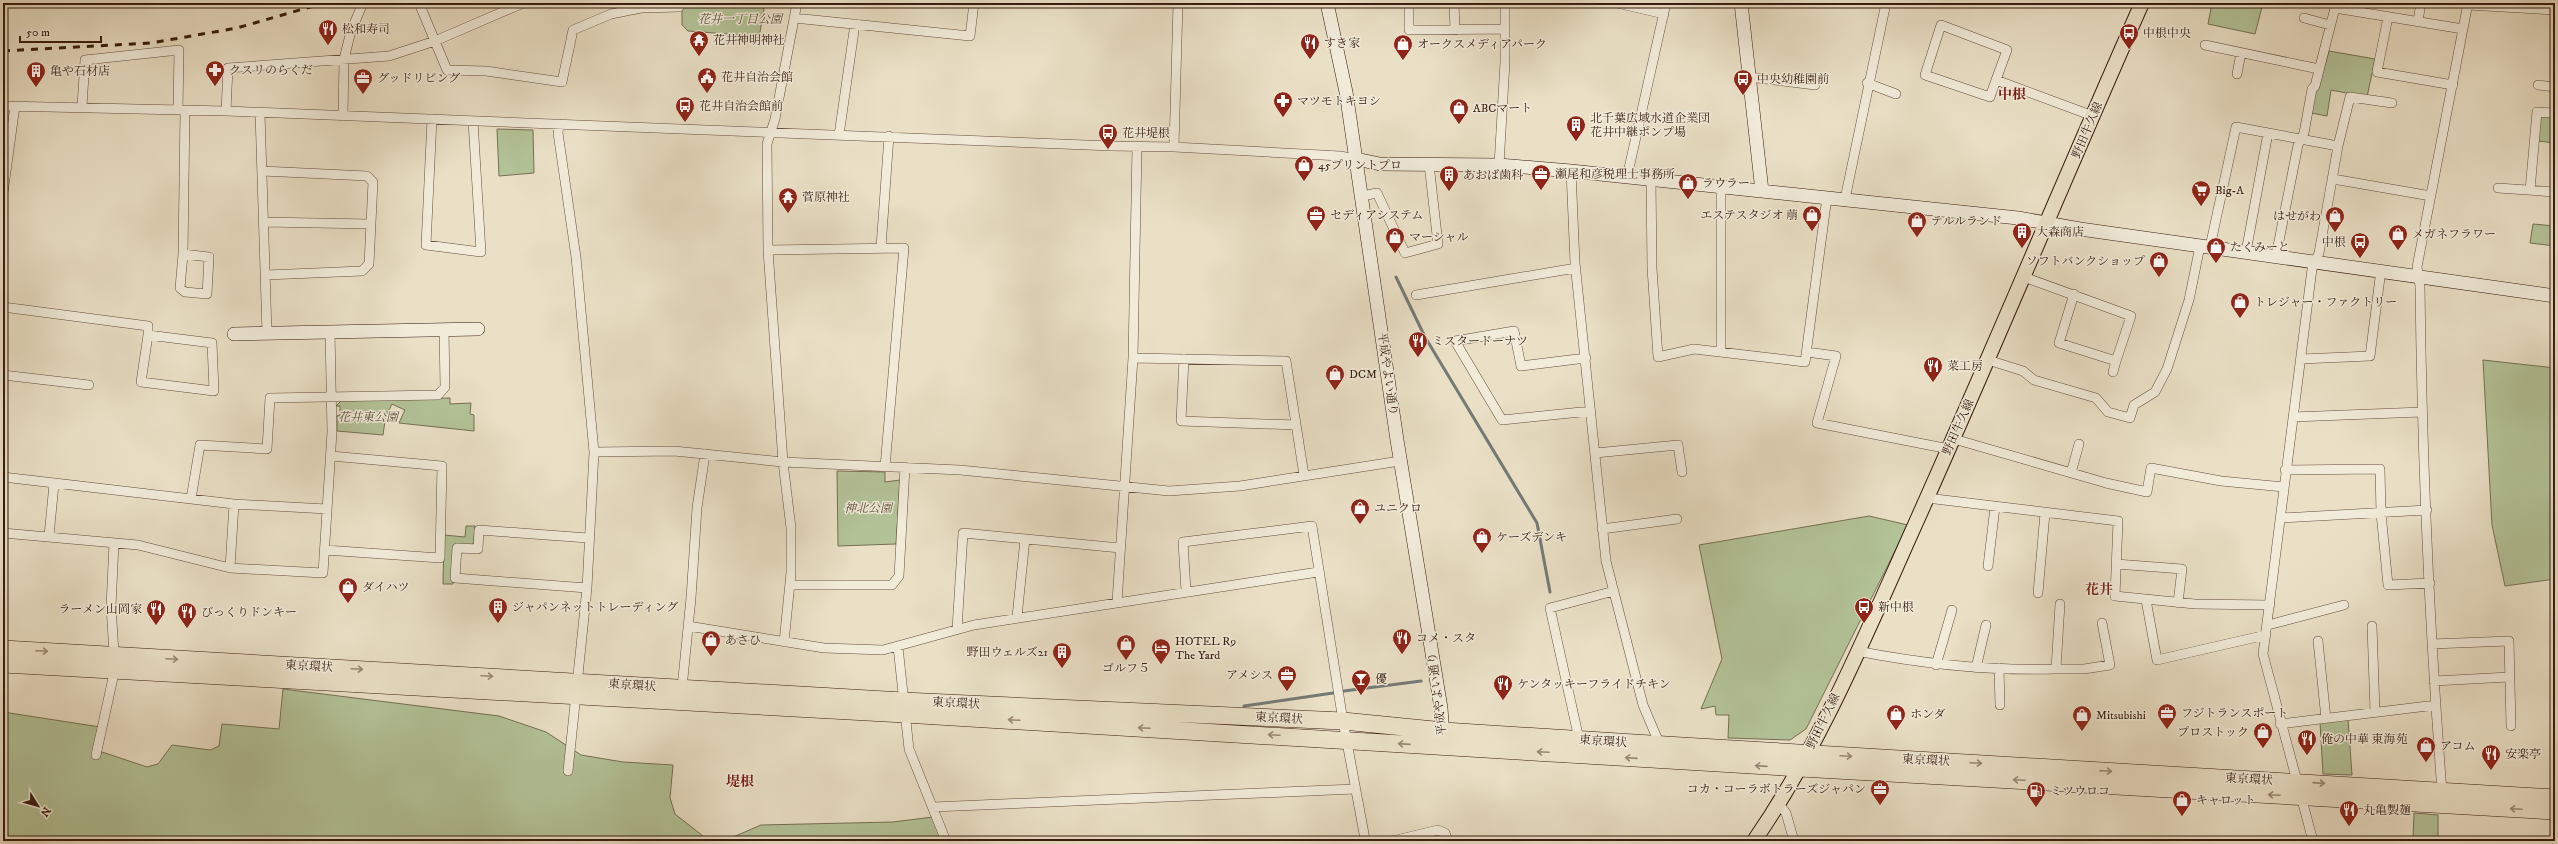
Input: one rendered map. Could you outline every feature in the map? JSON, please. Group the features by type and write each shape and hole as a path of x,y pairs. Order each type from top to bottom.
{"highway":[{"name":"東京環状","path":"3,650 113,662 903,707 1343,721 1443,738 1804,761 2298,789 2555,811"},
{"name":"東京環状","path":"3,664 113,662"},
{"name":"東京環状","path":"577,689 682,688 903,707 1346,740 1443,738 1579,739 1660,745 1804,761"},
{"name":"東京環状","path":"2298,789 2442,791 2555,798"}],"main road":[{"name":"野田牛久線","path":"1754,841 1780,804 1804,761 1857,651 1988,360 2142,3"}],"street":[{"path":"343,116 344,59 351,31 363,3"},
{"path":"419,3 447,70 486,71 562,82 573,30 611,14 640,8 679,8"},
{"path":"226,111 228,68 389,56 435,41 523,3"},
{"path":"784,642 790,585 791,528 783,462 768,250 767,144 771,133 797,3"},
{"path":"794,18 970,36 974,3"},
{"path":"1174,147 1178,3"},
{"name":"平成やよい通り","path":"1327,3 1341,61 1400,461 1443,738"},
{"path":"1409,3 1409,30 1505,29"},
{"path":"1454,3 1455,30"},
{"path":"1499,165 1505,3"},
{"path":"1617,3 1664,14"},
{"path":"1627,177 1666,3"},
{"path":"1741,3 1762,191"},
{"path":"1845,199 1867,83 1886,3"},
{"path":"2418,21 2421,3"},
{"path":"2442,791 2432,644 2422,412 2420,286 2417,275 2417,267 2468,4 2545,6 2555,10"},
{"path":"2276,256 2298,145 2301,138 2312,88 2319,69 2335,8 2463,29"},
{"path":"2388,17 2377,72 2453,85"},
{"path":"2304,18 2330,25"},
{"path":"839,135 855,24"},
{"path":"1941,25 2007,50 1996,80 1990,97 1925,75 1941,25"},
{"path":"2205,46 2319,69"},
{"path":"82,106 85,60 180,50 183,254 180,288 184,292 207,294 209,257 183,254"},
{"path":"2237,74 2241,53"},
{"path":"1749,77 1816,86"},
{"path":"1996,80 2093,116"},
{"path":"1867,83 1896,94"},
{"path":"2538,86 2555,87"},
{"path":"2313,841 2280,724 2263,654 2268,625 2285,470 2302,359 2312,269 2316,261 2333,179 2338,146 2350,97 2392,103"},
{"path":"3,106 82,106 226,111 771,133 889,136 1136,147 1174,147 1340,156 1380,164 1499,165 1827,197 2047,222 2555,296"},
{"path":"3,193 15,106"},
{"path":"2530,190 2538,112 2555,113"},
{"path":"260,113 267,333"},
{"path":"432,119 426,245 481,252 472,121"},
{"path":"559,124 558,133 579,291 594,452 588,538 587,588 568,771"},
{"path":"1988,360 2023,371 2034,380 2096,398 2108,412 2130,418 2134,405 2155,392 2167,369 2205,246 2236,127 2338,146"},
{"path":"2246,252 2268,134"},
{"path":"881,247 889,136"},
{"path":"1117,602 1123,488 1133,358 1136,147"},
{"path":"1362,196 1377,193 1405,253 1438,244 1429,164"},
{"path":"262,171 367,176 373,182 369,264 362,271 266,274"},
{"path":"1572,171 1576,268 1606,561 1643,705 1660,745"},
{"path":"2333,179 2431,196"},
{"path":"1651,180 1652,268 1658,357 1694,349 1806,362 1827,197"},
{"path":"1721,187 1721,352"},
{"path":"2498,188 2555,192"},
{"path":"264,222 370,224"},
{"path":"768,250 881,247 904,248 885,467"},
{"path":"1416,295 1576,268"},
{"path":"2302,359 2370,356 2381,270"},
{"path":"2024,277 2131,316 2113,372"},
{"path":"2074,294 2059,343 2116,361"},
{"path":"3,307 148,326 141,382 214,391 212,343 148,335"},
{"path":"191,499 200,445 267,449 270,398 438,395 445,386 444,329"},
{"path":"234,334 478,329"},
{"path":"1586,358 1521,366 1514,331 1455,341 1502,420 1591,411"},
{"path":"3,533 49,536 150,548 230,568 323,573 331,456 330,332"},
{"path":"1807,352 1836,356 1817,423 1951,444 2147,492 2151,468 2222,481 2284,487"},
{"path":"1133,358 1286,361 1304,476"},
{"path":"1184,359 1181,422 1296,425"},
{"path":"3,375 89,385"},
{"path":"2294,417 2422,412"},
{"path":"2071,473 2079,444"},
{"path":"1595,453 1678,445 1682,472"},
{"path":"594,452 674,451 783,462 960,470 1123,488 1199,491 1400,461"},
{"path":"682,688 697,508 706,454"},
{"path":"325,550 440,558 442,466 331,456"},
{"path":"790,585 892,585 896,582 899,576 905,467"},
{"path":"2285,470 2380,469 2381,513 2388,585 2430,583"},
{"path":"3,478 234,504 327,509"},
{"path":"49,536 54,484"},
{"path":"1927,498 2118,521 2114,596 2178,603 2270,605"},
{"path":"230,568 234,504"},
{"path":"1988,566 1995,507"},
{"path":"2280,518 2427,510"},
{"path":"2038,593 2045,513"},
{"path":"1602,529 1677,519"},
{"path":"1186,592 1183,542 1312,526 1318,572 1346,740 1365,839 1367,841"},
{"path":"587,588 455,578 457,548 478,549 479,530 588,538"},
{"path":"957,629 963,533 1120,548"},
{"path":"1017,618 1024,539"},
{"path":"96,755 113,662 111,568 114,543"},
{"path":"2116,564 2182,569 2178,603"},
{"path":"688,626 784,642 855,651 898,647 957,629 1017,618 1318,572"},
{"path":"1579,739 1550,608 1614,591"},
{"path":"2146,600 2157,660 2266,635"},
{"path":"2056,669 2060,604"},
{"path":"2268,625 2344,605"},
{"path":"1936,665 1952,610"},
{"path":"1857,651 1936,665 1976,668 2084,669 2110,665 2102,624"},
{"path":"1976,668 1986,625"},
{"path":"2372,626 2375,712"},
{"path":"2318,641 2326,719"},
{"path":"2432,644 2509,641 2511,726"},
{"path":"898,647 903,707 909,749 934,807 946,841"},
{"path":"1999,668 2000,705"},
{"path":"2434,681 2510,677"},
{"path":"2280,724 2436,705"},
{"path":"934,807 1355,789"},
{"path":"1780,804 1790,825 1794,841"},
{"path":"1392,841 1438,830 1445,833 1448,841"}],"green space":[{"name":"花井一丁目公園","path":"682,3 765,3 760,32 754,36 688,31 682,25"},
{"path":"2212,3 2263,3 2255,34 2208,24"},
{"path":"2329,51 2375,59 2367,97 2331,90 2327,116 2311,113 2315,89 2318,90"},
{"path":"2543,115 2555,116 2555,143 2538,141 2540,117"},
{"path":"497,129 533,130 534,173 499,176"},
{"path":"2533,224 2555,226 2555,246 2530,243"},
{"path":"2483,360 2555,368 2555,579 2505,586 2492,525"},
{"name":"花井東公園","path":"450,398 450,404 471,403 470,414 474,415 474,431 399,423 405,410 392,404 385,418 394,422 385,421 383,435 337,431 337,416 340,415 340,406 336,406 341,401"},
{"name":"神北公園","path":"837,471 885,472 885,482 900,480 896,544 838,546"},
{"path":"1869,516 1908,525 1806,729 1790,740 1728,738 1729,715 1716,715 1715,706 1701,709 1722,659 1699,545"},
{"path":"466,526 475,526 474,542 471,546 454,545 453,584 443,584 444,535 465,537"},
{"path":"283,689 499,716 546,732 581,755 623,762 673,765 670,798 675,814 708,840 721,841 3,841 3,712 100,727 99,751 147,767 158,764 172,745 210,750 219,746 222,724 279,729"},
{"path":"2348,719 2352,775 2323,774 2320,722"},
{"path":"2414,813 2438,815 2438,840 2413,839"},
{"path":"933,817 942,841 724,841 761,825 893,822"}],"waterway":[{"path":"1396,277 1425,337 1537,523 1550,592"},
{"path":"1344,691 1421,681"},
{"path":"1244,706 1333,693"}],"railway":[{"path":"3,51 151,43 237,28 324,3"}],"place":[{"name":"松和寿司","path":"328,46"},
{"name":"中根中央","path":"2129,50"},
{"name":"花井神明神社","path":"699,57"},
{"name":"すき家","path":"1310,60"},
{"name":"オークスメディアパーク","path":"1403,61"},
{"name":"クスリのらくだ","path":"215,87"},
{"name":"亀や石材店","path":"36,88"},
{"name":"花井自治会館","path":"707,94"},
{"name":"グッドリビング","path":"363,95"},
{"name":"中央幼稚園前","path":"1743,96"},
{"name":"マツモトキヨシ","path":"1283,118"},
{"name":"花井自治会館前","path":"685,123"},
{"name":"ABCマート","path":"1459,125"},
{"name":"北千葉広域水道企業団 花井中継ポンプ場","path":"1576,142"},
{"name":"花井堤根","path":"1108,150"},
{"name":"45プリントプロ","path":"1304,182"},
{"name":"瀬尾和彦税理士事務所","path":"1541,191"},
{"name":"あおば歯科","path":"1449,192"},
{"name":"ラウラー","path":"1688,200"},
{"name":"Big-A","path":"2201,207"},
{"name":"菅原神社","path":"788,214"},
{"name":"セディアシステム","path":"1316,232"},
{"name":"エステスタジオ 萠","path":"1812,232"},
{"name":"はせがわ","path":"2335,233"},
{"name":"テルルランド","path":"1917,238"},
{"name":"大森商店","path":"2022,249"},
{"name":"メガネフラワー","path":"2398,251"},
{"name":"マーシャル","path":"1395,254"},
{"name":"中根","path":"2360,259"},
{"name":"たくみーと","path":"2216,264"},
{"name":"ソフトバンクショップ","path":"2159,278"},
{"name":"トレジャー・ファクトリー","path":"2240,319"},
{"name":"ミスタードーナツ","path":"1418,358"},
{"name":"菜工房","path":"1933,383"},
{"name":"DCM","path":"1335,391"},
{"name":"ユニクロ","path":"1360,525"},
{"name":"ケーズデンキ","path":"1482,554"},
{"name":"ダイハツ","path":"348,604"},
{"name":"ジャパンネットトレーディング","path":"498,624"},
{"name":"新中根","path":"1864,624"},
{"name":"ラーメン山岡家","path":"156,626"},
{"name":"びっくりドンキー","path":"187,629"},
{"name":"コメ・スタ","path":"1402,655"},
{"name":"あさひ","path":"711,657"},
{"name":"ゴルフ５","path":"1126,661"},
{"name":"HOTEL R9 The Yard","path":"1161,665"},
{"name":"野田ウェルズ21","path":"1062,669"},
{"name":"アメシス","path":"1287,692"},
{"name":"優","path":"1361,696"},
{"name":"ケンタッキーフライドチキン","path":"1503,701"},
{"name":"フジトランスポート","path":"2167,730"},
{"name":"ホンダ","path":"1896,731"},
{"name":"Mitsubishi","path":"2082,732"},
{"name":"プロストック","path":"2263,749"},
{"name":"俺の中華 東海苑","path":"2307,756"},
{"name":"アコム","path":"2426,763"},
{"name":"安楽亭","path":"2491,771"},
{"name":"コカ・コーラボトラーズジャパン","path":"1880,806"},
{"name":"ミツウロコ","path":"2036,808"},
{"name":"キャロット","path":"2182,817"},
{"name":"丸亀製麺","path":"2349,827"}],"district":[{"name":"中根","path":"2012,94"},
{"name":"花井","path":"2099,589"},
{"name":"堤根","path":"740,781"}]}
